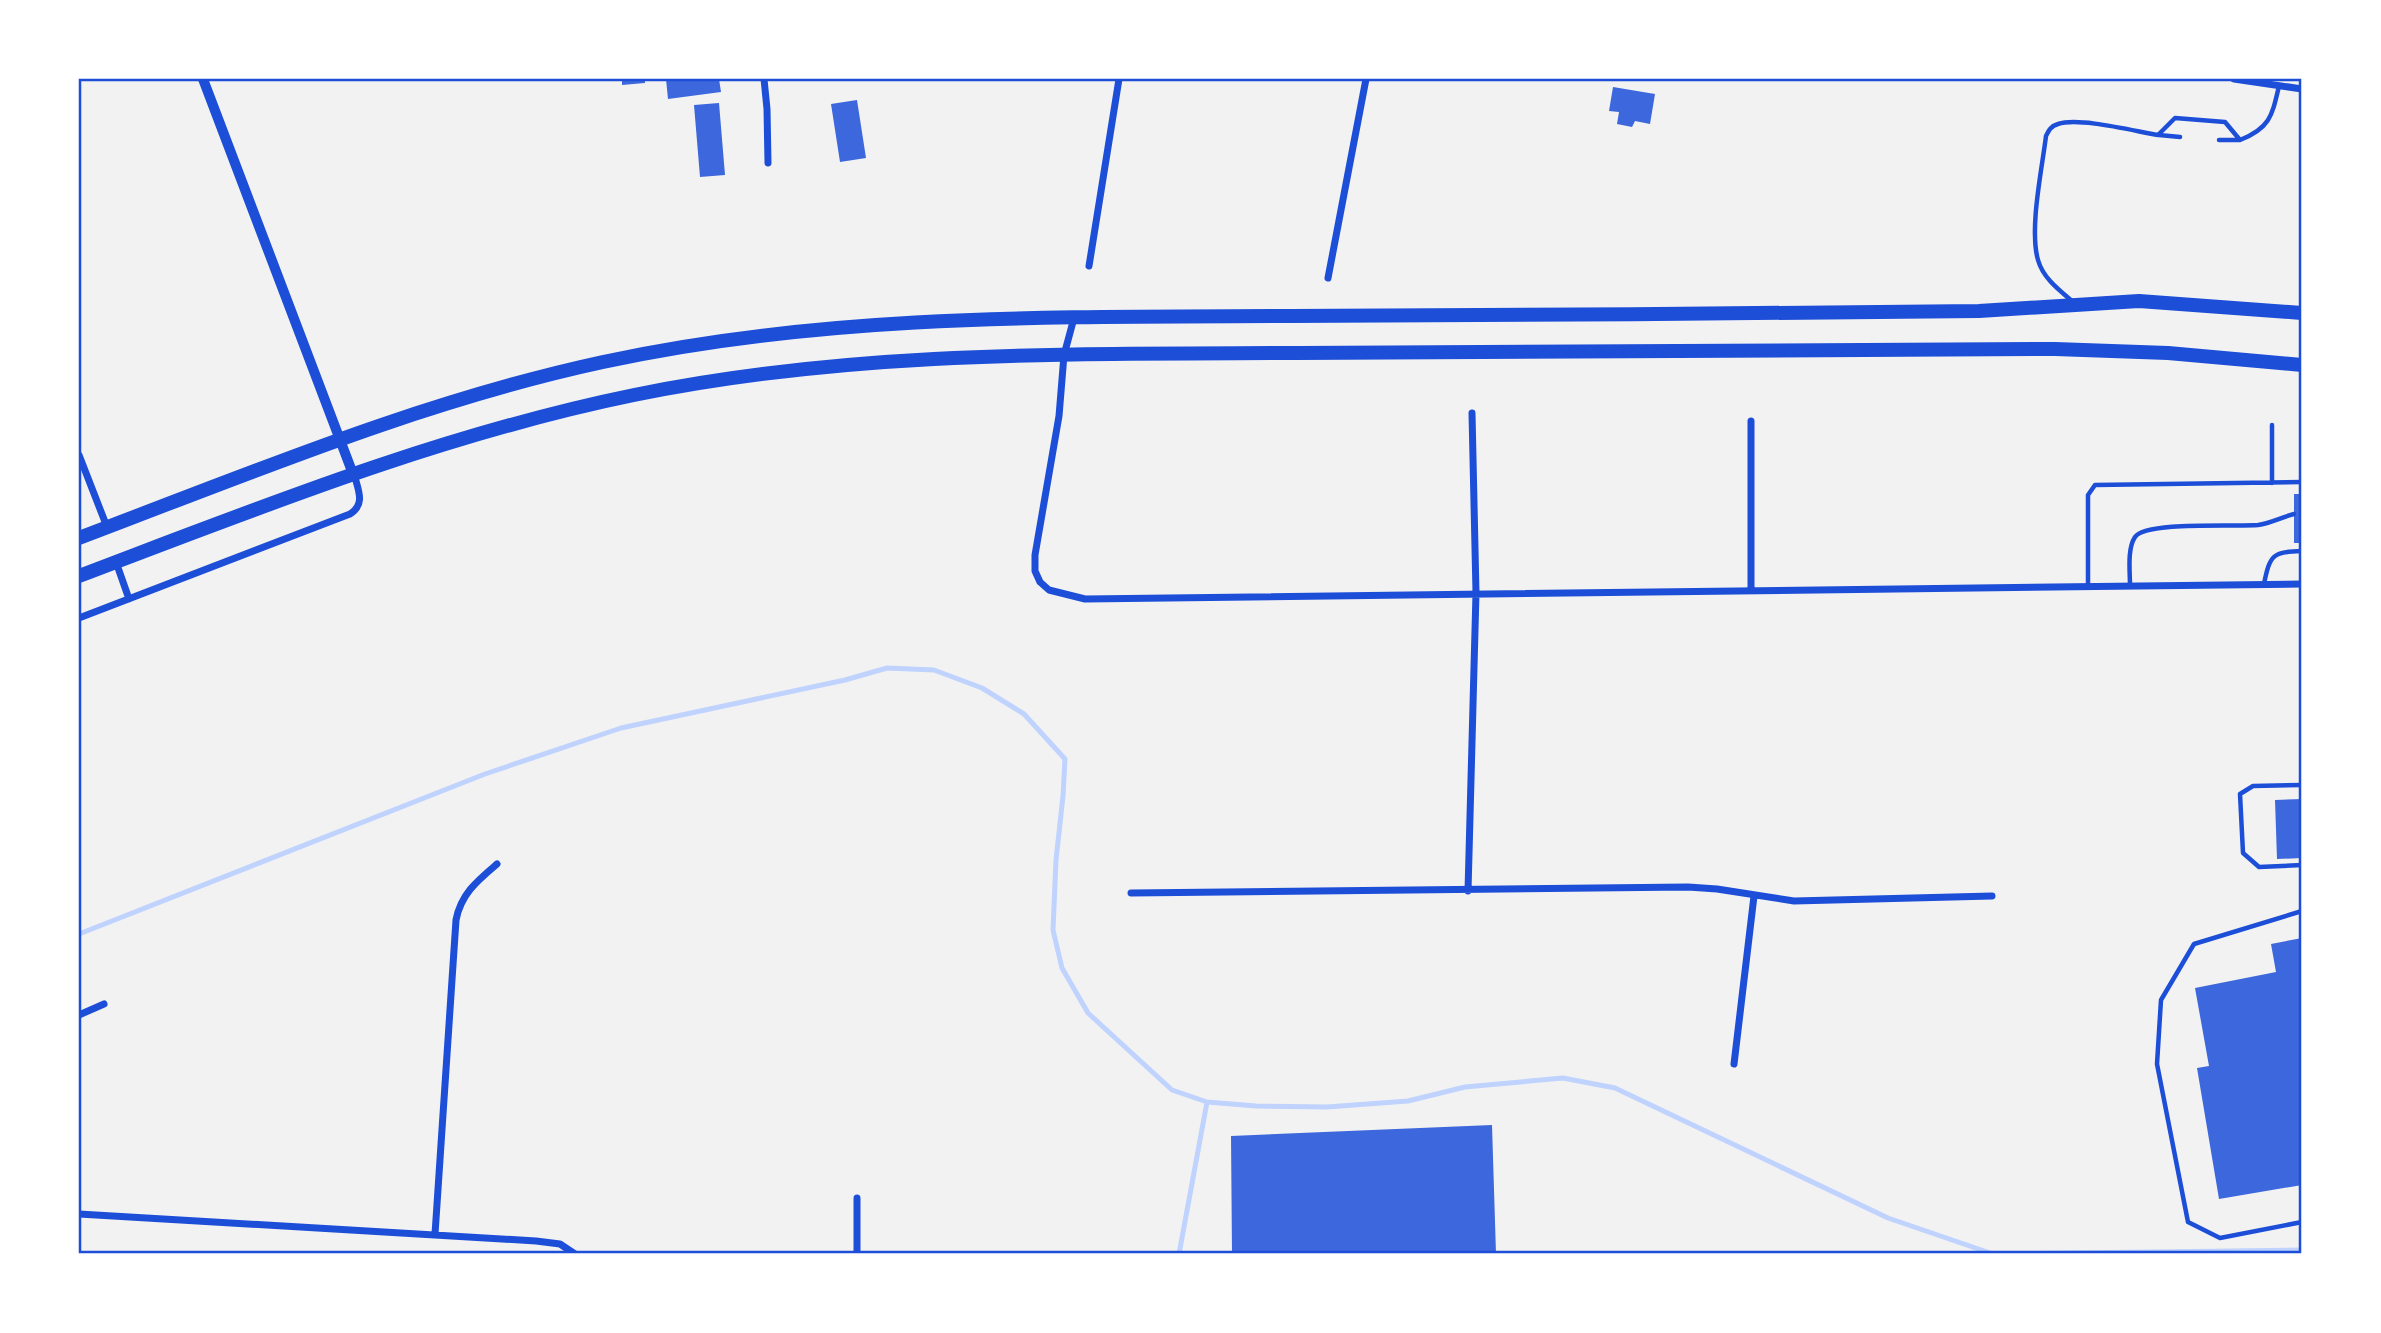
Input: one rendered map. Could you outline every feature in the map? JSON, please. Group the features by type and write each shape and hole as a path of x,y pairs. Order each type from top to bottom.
{"main road":[{"path":"79,538 340,439 456,400 537,377 606,361 708,343 845,326 950,320 1074,318 1940,312 2139,301 2302,313"},
{"path":"79,576 354,474 540,416 637,394 744,376 903,360 1064,355 2055,349 2168,352 2302,365"}],"street":[{"path":"79,618 350,514 359,506 361,498 203,79"},
{"path":"764,79 768,163"},
{"path":"1089,266 1119,79"},
{"path":"1328,278 1366,79"},
{"path":"2234,79 2302,89"},
{"path":"1074,318 1064,355 1059,416 1035,555 1035,571 1040,582 1061,595 1085,599 1172,599 2302,584"},
{"path":"1468,891 1476,593 1472,413"},
{"path":"1751,421 1751,591"},
{"path":"79,455 107,527"},
{"path":"116,562 129,599"},
{"path":"435,1234 458,906 480,878 497,864"},
{"path":"1132,893 1688,887 1794,901 1992,896"},
{"path":"1734,1064 1754,896"},
{"path":"79,1015 104,1004"},
{"path":"857,1198 857,1254"},
{"path":"79,1214 435,1234 560,1244 575,1254"}],"lane":[{"path":"2218,140 2240,140 2255,134 2273,115 2279,85"},
{"path":"2158,135 2175,118 2225,122 2240,140"},
{"path":"2077,305 2051,283 2038,261 2035,230 2046,136 2051,127 2060,123 2087,124 2180,137"},
{"path":"2272,425 2272,482"},
{"path":"2088,587 2088,495 2095,485 2302,482"},
{"path":"2130,586 2133,542 2136,535 2143,530 2259,525 2294,514"},
{"path":"2264,585 2268,564 2273,556 2280,552 2302,551"},
{"path":"2302,785 2253,786 2240,794 2243,853 2259,867 2302,865"},
{"path":"2302,911 2194,944 2161,1000 2157,1064 2188,1222 2220,1238 2302,1222"}],"building":[{"path":"622,79 645,79 645,83 622,85"},
{"path":"666,79 719,79 721,92 668,99"},
{"path":"1613,87 1655,94 1650,124 1635,121 1632,127 1617,124 1619,112 1609,111"},
{"path":"857,100 866,158 840,162 831,104"},
{"path":"719,103 725,175 700,177 694,105"},
{"path":"2294,494 2302,494 2302,543 2294,543"},
{"path":"2302,799 2302,858 2277,859 2275,800"},
{"path":"2302,938 2302,1185 2219,1199 2197,1068 2209,1066 2195,988 2276,972 2271,944"},
{"path":"1492,1125 1496,1254 1232,1254 1231,1136"}],"waterway":[{"path":"79,934 485,774 621,728 845,680 887,668 934,670 982,688 1024,714 1065,759 1053,930 1062,968 1088,1013 1172,1090 1207,1102 1327,1107 1408,1101 1465,1087 1563,1078 1615,1088 1888,1218 1993,1254 2302,1250"},
{"path":"1179,1254 1207,1102"}]}
